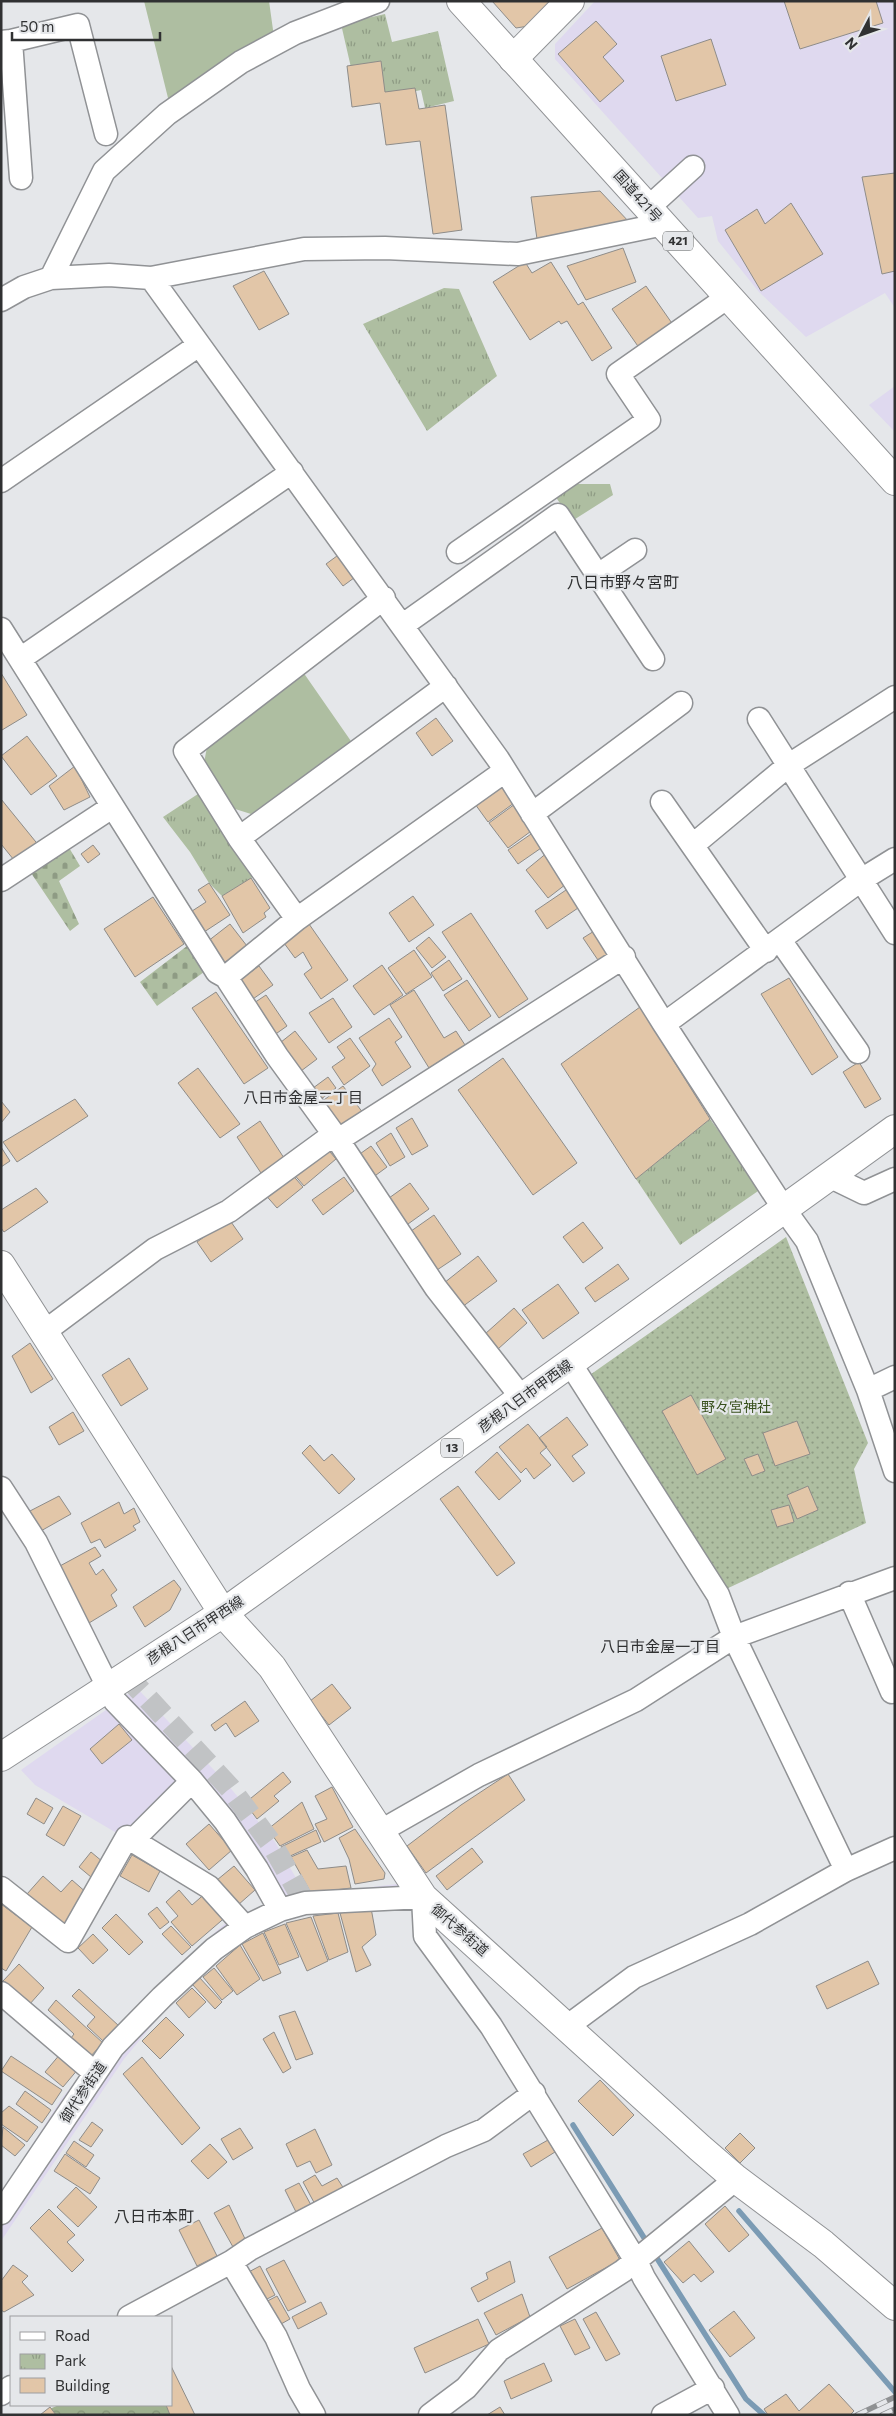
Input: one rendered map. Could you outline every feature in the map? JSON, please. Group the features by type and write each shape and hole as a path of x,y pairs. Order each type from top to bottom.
{"main road":[{"name":"国道421号","path":"461,1 895,481"},
{"path":"513,59 570,1"},
{"name":"彦根八日市甲西線","path":"1,1757 223,1613 895,1129"},
{"path":"1,1265 223,1613 272,1667 423,1898"},
{"name":"御代参街道","path":"423,1898 499,1964 565,2028 736,2179 823,2244 895,2306"}],"street":[{"path":"51,278 104,172 167,114 241,62 295,34 378,1"},
{"path":"21,178 6,41 78,25 106,134"},
{"path":"1,300 24,287 51,278 109,275 151,278 304,249 385,248 518,254 656,216 693,167"},
{"path":"151,278 384,598 505,771 624,957 664,1024 784,1209 808,1241 868,1390 895,1471"},
{"path":"458,552 649,420 618,374 728,297"},
{"path":"1,481 199,345"},
{"path":"20,660 292,472"},
{"path":"403,626 558,514 654,659"},
{"path":"598,575 635,550"},
{"path":"297,919 240,838 185,751 384,598"},
{"path":"1,629 217,972 226,977 277,1056 338,1140 436,1288 522,1398"},
{"path":"240,838 446,686"},
{"path":"693,845 789,765 895,697"},
{"path":"532,814 681,703"},
{"path":"759,719 895,934"},
{"path":"226,977 297,919 505,771"},
{"path":"662,802 693,845 858,1052"},
{"path":"1,880 112,807"},
{"path":"664,1024 861,880 895,859"},
{"path":"44,1332 155,1249 229,1211 326,1140 338,1140 624,957"},
{"path":"829,1176 864,1193 895,1179"},
{"path":"570,1363 718,1595 734,1637 846,1870"},
{"path":"868,1390 895,1376"},
{"path":"1,1488 36,1542 108,1687 120,1707 192,1781 236,1837 280,1910"},
{"path":"379,1832 479,1775 636,1700 734,1637 849,1593 895,1578"},
{"path":"849,1593 892,1692"},
{"path":"132,1841 192,1781"},
{"path":"1,1888 68,1942 127,1837 210,1887 246,1927"},
{"path":"565,2028 634,1977 750,1924 846,1870 895,1848"},
{"path":"423,1898 425,1936 491,2026 534,2093 728,2415"},
{"name":"御代参街道","path":"1,2213 113,2046 214,1949 246,1927 280,1910 305,1904 423,1898"},
{"path":"1,1993 96,2073"},
{"path":"131,2316 231,2262 250,2249 446,2146 484,2130 534,2093"},
{"path":"430,2415 466,2388 498,2350 636,2261 736,2179"},
{"path":"231,2262 276,2337 299,2389 314,2415"},
{"path":"663,2415 713,2388"}],"shaded area":[{"path":"595,1 892,1 895,9 895,308 885,293 806,337 759,292 718,241 712,216 698,218 555,59 555,44"},
{"path":"895,386 895,432 869,405"},
{"path":"137,1688 228,1785 275,1842 306,1895 397,1884 400,1907 307,1914 260,1929 235,1943 159,2017 124,2059 1,2241 1,2194 62,2098 106,2044 154,1990 184,1960 230,1919 271,1903 243,1855 191,1794 130,1832 120,1835 35,1785 21,1770"}],"green space":[{"path":"144,1 269,1 274,37 170,106"},
{"path":"385,14 392,42 438,31 454,101 425,108 421,90 384,98 352,72 341,24"},
{"path":"444,288 459,289 497,376 427,431 363,324"},
{"path":"561,484 610,484 613,495 572,521 551,490"},
{"path":"303,672 353,744 251,814 232,808 204,763 207,747"},
{"path":"204,790 256,875 222,896 209,883 190,852 163,817"},
{"path":"68,846 80,866 59,881 79,924 70,931 31,873"},
{"path":"187,946 204,972 157,1006 140,982"},
{"path":"710,1119 761,1189 680,1245 636,1179"},
{"name":"野々宮神社","path":"786,1237 868,1443 854,1469 866,1523 724,1590 587,1377"},
{"path":"57,2406 172,2406 185,2415 52,2415 47,2410"}],"building":[{"path":"492,1 553,1 529,26 516,28"},
{"path":"784,1 876,1 883,23 800,49"},
{"path":"596,21 617,44 603,57 624,81 600,102 558,54"},
{"path":"711,39 726,85 676,101 661,56"},
{"path":"381,61 385,92 415,88 419,109 445,105 462,230 433,234 420,141 386,145 380,103 352,107 347,66"},
{"path":"895,173 895,271 882,274 862,177"},
{"path":"600,191 630,223 537,239 531,197"},
{"path":"791,203 823,254 761,291 725,230 757,209 765,224"},
{"path":"623,248 636,282 586,300 567,266"},
{"path":"525,262 532,273 551,262 578,305 583,302 612,348 592,361 567,321 561,324 559,321 530,340 493,282"},
{"path":"264,271 289,314 259,330 233,286"},
{"path":"646,286 676,329 642,352 612,309"},
{"path":"341,553 358,575 343,586 326,564"},
{"path":"1,673 27,715 2,730 1,730"},
{"path":"436,718 453,741 432,756 416,733"},
{"path":"27,736 57,776 31,795 1,756"},
{"path":"75,766 90,797 64,810 49,786"},
{"path":"501,786 514,803 488,822 475,804"},
{"path":"1,799 40,847 18,865 1,844"},
{"path":"515,804 534,829 508,848 489,823"},
{"path":"534,832 544,846 518,864 508,850"},
{"path":"93,845 100,854 88,863 81,854"},
{"path":"548,852 570,881 548,898 526,870"},
{"path":"251,878 270,908 264,913 266,917 243,933 222,896"},
{"path":"209,883 230,915 201,934 189,913 206,902 198,890"},
{"path":"569,888 581,906 547,929 535,911"},
{"path":"413,896 434,925 409,942 389,913"},
{"path":"153,897 184,944 135,977 104,929"},
{"path":"471,913 528,999 499,1018 442,932"},
{"path":"230,924 247,946 220,966 203,945"},
{"path":"309,924 348,980 321,999 304,974 312,968 303,952 295,958 284,943"},
{"path":"599,928 617,955 602,966 583,938"},
{"path":"429,937 446,957 432,968 416,948"},
{"path":"414,950 432,977 406,994 388,968"},
{"path":"449,960 462,979 443,991 431,973"},
{"path":"382,965 403,995 374,1015 353,986"},
{"path":"259,966 273,985 250,1001 236,983"},
{"path":"789,978 838,1057 812,1075 761,994"},
{"path":"467,980 491,1016 469,1031 444,995"},
{"path":"414,990 444,1038 456,1031 465,1045 429,1068 390,1005"},
{"path":"216,992 268,1068 244,1084 192,1008"},
{"path":"266,995 287,1026 270,1038 248,1007"},
{"path":"333,998 352,1027 329,1043 309,1013"},
{"path":"640,1007 710,1119 636,1179 561,1064"},
{"path":"389,1018 402,1037 395,1042 411,1067 382,1086 372,1070 376,1064 359,1038"},
{"path":"295,1031 317,1059 297,1074 276,1046"},
{"path":"350,1038 370,1066 344,1085 332,1067 345,1058 337,1047"},
{"path":"503,1058 577,1163 533,1195 458,1090"},
{"path":"859,1062 881,1099 865,1108 843,1072"},
{"path":"198,1068 240,1124 220,1138 178,1083"},
{"path":"328,1077 336,1088 317,1102 309,1091"},
{"path":"343,1086 363,1113 337,1132 317,1105"},
{"path":"75,1099 88,1116 17,1162 3,1142"},
{"path":"1,1101 10,1112 1,1123"},
{"path":"412,1118 428,1146 412,1155 396,1128"},
{"path":"260,1121 284,1158 261,1173 237,1137"},
{"path":"391,1133 405,1157 390,1166 376,1143"},
{"path":"324,1145 336,1159 304,1186 292,1172"},
{"path":"371,1146 387,1167 372,1178 357,1156"},
{"path":"1,1147 10,1161 1,1167"},
{"path":"289,1171 303,1187 277,1208 263,1192"},
{"path":"344,1177 354,1191 323,1215 312,1200"},
{"path":"410,1183 429,1209 401,1229 382,1203"},
{"path":"36,1188 48,1202 4,1232 1,1228 1,1210"},
{"path":"434,1215 461,1254 431,1274 404,1236"},
{"path":"229,1219 243,1239 211,1262 197,1242"},
{"path":"583,1222 603,1248 583,1263 563,1237"},
{"path":"478,1256 497,1281 462,1307 444,1283"},
{"path":"618,1264 629,1279 595,1302 585,1288"},
{"path":"558,1284 579,1313 543,1339 522,1310"},
{"path":"514,1308 527,1323 498,1349 485,1334"},
{"path":"30,1343 53,1379 31,1393 12,1356"},
{"path":"129,1358 148,1389 121,1406 102,1375"},
{"path":"691,1395 726,1459 697,1475 662,1411"},
{"path":"73,1412 84,1431 59,1445 49,1427"},
{"path":"567,1417 588,1445 572,1456 585,1473 573,1482 539,1438"},
{"name":"野々宮神社","path":"797,1421 810,1454 775,1466 763,1433"},
{"path":"528,1424 547,1447 540,1453 551,1465 534,1479 526,1468 521,1473 499,1447"},
{"path":"310,1445 324,1461 332,1454 355,1479 339,1494 302,1453"},
{"path":"497,1452 521,1481 499,1500 475,1472"},
{"path":"758,1454 765,1471 752,1476 744,1459"},
{"path":"458,1486 515,1563 497,1576 440,1499"},
{"path":"808,1486 818,1510 797,1519 787,1495"},
{"path":"59,1496 71,1514 39,1532 28,1512"},
{"path":"119,1502 124,1514 134,1508 140,1522 133,1526 136,1530 105,1548 100,1539 91,1543 81,1523"},
{"path":"789,1505 794,1522 777,1527 771,1510"},
{"path":"95,1547 101,1556 89,1563 96,1575 103,1569 117,1590 111,1595 117,1606 89,1623 58,1567"},
{"path":"174,1580 181,1589 170,1610 145,1627 133,1607"},
{"path":"332,1684 351,1708 329,1725 310,1701"},
{"path":"245,1701 259,1721 235,1737 226,1723 215,1731 211,1725"},
{"path":"119,1724 132,1740 102,1764 90,1749"},
{"path":"283,1772 291,1782 274,1796 279,1801 257,1819 245,1803"},
{"path":"508,1774 525,1800 426,1873 407,1846 461,1805"},
{"path":"332,1787 353,1827 324,1842 315,1824 327,1819 315,1796"},
{"path":"36,1798 53,1808 44,1824 27,1814"},
{"path":"302,1802 314,1829 280,1846 268,1829"},
{"path":"63,1806 81,1816 64,1846 46,1835"},
{"path":"209,1824 232,1850 209,1870 186,1844"},
{"path":"355,1829 385,1873 384,1879 355,1884 349,1859 339,1838"},
{"path":"316,1830 321,1842 288,1857 281,1847"},
{"path":"472,1848 483,1862 447,1890 436,1876"},
{"path":"307,1850 318,1869 346,1866 351,1888 311,1893 291,1857"},
{"path":"91,1852 103,1862 91,1877 79,1867"},
{"path":"132,1855 160,1871 149,1892 120,1876"},
{"path":"234,1866 255,1890 238,1905 217,1880"},
{"path":"43,1876 61,1892 72,1880 88,1894 79,1908 63,1926 27,1894"},
{"path":"179,1890 192,1905 208,1891 228,1915 192,1946 171,1922 178,1916 166,1902"},
{"path":"1,1904 32,1927 6,1971 1,1968"},
{"path":"157,1907 169,1922 160,1929 148,1914"},
{"path":"371,1908 376,1935 362,1947 371,1965 356,1972 340,1913"},
{"path":"338,1913 348,1952 329,1960 313,1916"},
{"path":"116,1914 143,1942 129,1955 102,1928"},
{"path":"311,1917 328,1961 307,1971 286,1923"},
{"path":"285,1924 299,1957 279,1965 264,1932"},
{"path":"171,1926 191,1947 182,1955 162,1934"},
{"path":"263,1933 281,1973 263,1981 242,1944"},
{"path":"93,1934 108,1950 93,1964 78,1948"},
{"path":"240,1945 260,1979 237,1995 216,1966"},
{"path":"868,1961 879,1984 827,2009 816,1986"},
{"path":"19,1964 44,1988 29,2005 3,1981"},
{"path":"214,1968 233,1991 222,2000 203,1977"},
{"path":"199,1977 222,2002 215,2009 192,1984"},
{"path":"192,1988 206,2002 189,2018 176,2003"},
{"path":"79,1989 119,2026 104,2042 87,2026 95,2017 72,1996"},
{"path":"56,2000 103,2043 87,2060 68,2042 74,2034 48,2010"},
{"path":"295,2011 313,2054 296,2060 279,2016"},
{"path":"166,2017 184,2035 160,2059 142,2041"},
{"path":"274,2032 291,2068 283,2073 263,2039"},
{"path":"61,2053 79,2068 63,2087 45,2072"},
{"path":"11,2056 62,2090 52,2105 1,2071"},
{"path":"142,2057 200,2128 182,2145 123,2074"},
{"path":"600,2080 634,2115 613,2136 578,2101"},
{"path":"25,2091 51,2110 42,2123 16,2104"},
{"path":"9,2106 38,2127 27,2142 1,2124 1,2113"},
{"path":"92,2122 103,2130 91,2147 79,2140"},
{"path":"3,2127 25,2145 15,2156 1,2145"},
{"path":"240,2128 253,2148 233,2160 221,2139"},
{"path":"315,2129 332,2165 316,2173 310,2161 297,2167 286,2144"},
{"path":"740,2133 755,2148 740,2163 725,2148"},
{"path":"548,2140 555,2152 531,2167 523,2154"},
{"path":"74,2141 94,2155 86,2167 66,2153"},
{"path":"210,2144 227,2162 208,2179 191,2161"},
{"path":"65,2154 100,2178 90,2194 54,2171"},
{"path":"315,2175 322,2186 337,2178 346,2192 317,2208 303,2182"},
{"path":"299,2183 311,2205 296,2212 285,2190"},
{"path":"76,2187 97,2207 78,2227 57,2207"},
{"path":"229,2205 246,2241 233,2247 214,2213"},
{"path":"725,2206 749,2235 729,2252 705,2224"},
{"path":"49,2209 75,2235 67,2242 84,2260 72,2272 30,2228"},
{"path":"199,2220 217,2256 197,2266 179,2230"},
{"path":"602,2228 620,2260 567,2289 549,2257"},
{"path":"689,2241 714,2272 701,2282 694,2274 683,2283 664,2262"},
{"path":"284,2260 306,2302 288,2311 266,2269"},
{"path":"510,2261 515,2282 478,2302 471,2288 488,2279 486,2273"},
{"path":"13,2265 28,2276 22,2282 34,2295 4,2312 1,2310 1,2281"},
{"path":"260,2266 275,2295 257,2304 243,2275"},
{"path":"522,2294 530,2317 496,2335 484,2313"},
{"path":"277,2296 290,2319 272,2329 260,2305"},
{"path":"321,2302 327,2314 298,2329 292,2317"},
{"path":"734,2311 755,2338 730,2357 709,2330"},
{"path":"596,2312 620,2354 606,2361 583,2319"},
{"path":"478,2319 489,2344 425,2373 414,2348"},
{"path":"575,2319 590,2348 575,2355 560,2326"},
{"path":"544,2363 552,2381 511,2399 504,2381"},
{"path":"172,2368 195,2415 170,2415 166,2406 172,2406"},
{"path":"829,2384 854,2411 850,2415 768,2415 764,2409 786,2394 799,2411"},
{"path":"50,2407 56,2415 40,2415"},
{"path":"500,2407 505,2415 487,2415"}],"waterway":[{"path":"573,2125 648,2244"},
{"path":"739,2211 895,2392"},
{"path":"653,2252 746,2399 764,2415"}],"tunnel":[{"path":"126,1675 230,1788 273,1846 305,1903"}],"railway":[{"path":"857,2415 895,2397"},
{"path":"882,2415 895,2409"}],"district":[{"name":"八日市野々宮町","path":"623,582"},
{"name":"八日市金屋二丁目","path":"303,1098"},
{"name":"八日市金屋一丁目","path":"660,1647"},
{"name":"八日市本町","path":"154,2216"}]}
